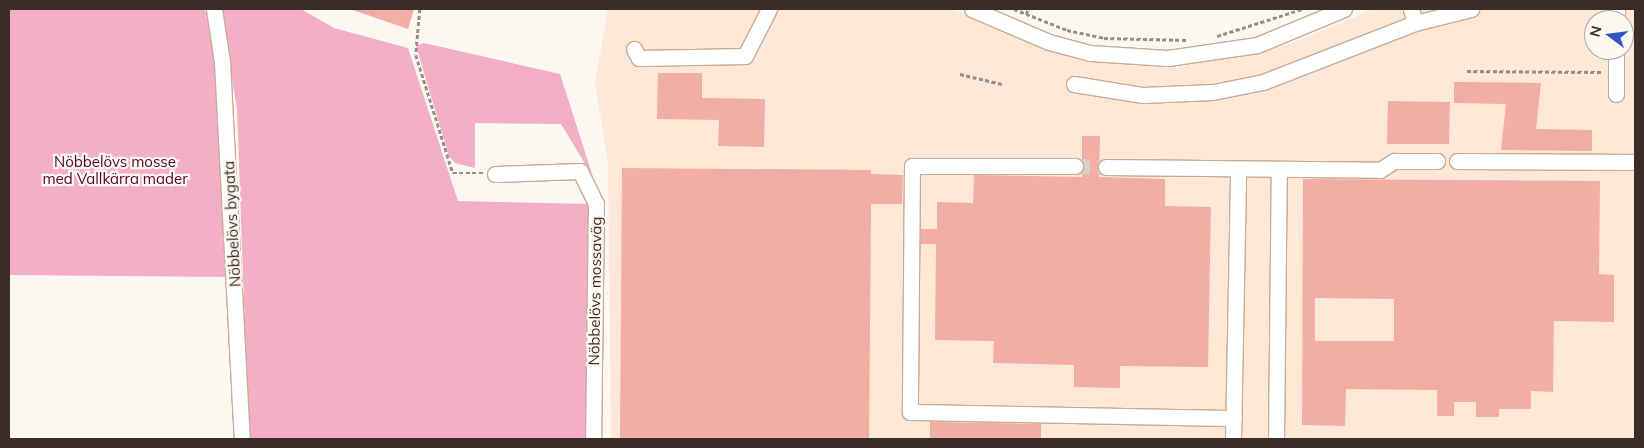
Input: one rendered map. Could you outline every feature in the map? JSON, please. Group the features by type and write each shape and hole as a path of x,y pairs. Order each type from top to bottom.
{"street":[{"name":"Nöbbelövs bygata","path":"214,9 222,62 242,439"},
{"path":"634,49 639,58 745,56 769,9"},
{"path":"972,9 1049,42 1090,53 1168,58 1257,45 1344,9"},
{"path":"1074,84 1143,96 1213,92 1300,71 1413,16 1470,9"},
{"path":"1616,60 1616,94"},
{"path":"1457,160 1635,162"},
{"path":"1106,167 1279,172 1380,170 1394,161 1437,161"},
{"path":"1075,166 912,166 910,412 1234,418"},
{"path":"1233,439 1238,170"},
{"name":"Nöbbelövs mossaväg","path":"495,174 580,171 596,204 593,439"},
{"path":"1276,439 1279,172"}],"path":[{"path":"420,9 416,55 453,172 495,174"},
{"path":"1014,9 1104,38 1195,39"},
{"path":"1026,14 1028,9"},
{"path":"1209,38 1302,9"},
{"path":"1467,71 1616,72"},
{"path":"960,74 1002,84"}],"shaded area":[{"path":"608,9 953,9 1043,47 1105,62 1179,67 1290,44 1374,9 1635,9 1635,439 611,439 608,162 595,83"}],"green space":[{"name":"Nöbbelövs mosse med Vallkärra mader","path":"9,9 205,9 216,65 226,277 9,275"},
{"path":"220,9 301,9 334,28 408,48 458,201 591,204 587,439 249,439 237,109"},
{"path":"424,43 560,74 593,177 561,124 475,123 475,168 455,163 449,156 416,46"}],"building":[{"path":"350,9 414,9 408,29"},
{"path":"658,73 702,73 702,98 765,99 764,147 718,146 719,120 657,119"},
{"path":"1454,82 1541,83 1536,129 1592,130 1592,151 1501,150 1506,104 1454,103"},
{"path":"1388,101 1450,102 1449,144 1387,144"},
{"path":"1082,136 1100,136 1099,177 1165,179 1165,206 1211,207 1208,367 1120,366 1120,388 1074,387 1074,365 993,363 994,341 935,340 936,244 921,244 921,229 937,229 937,202 973,203 974,175 1082,177"},
{"path":"622,168 871,170 871,174 903,175 902,204 871,204 869,439 620,439"},
{"path":"1303,179 1600,181 1599,274 1614,275 1614,322 1554,321 1553,392 1531,391 1531,409 1499,409 1499,417 1476,417 1476,402 1454,402 1454,416 1437,416 1437,390 1346,389 1345,426 1302,425","holes":["1315,298 1394,299 1394,341 1315,341"]},
{"path":"930,422 1041,424 1041,439 930,439"}],"tunnel":[{"path":"1075,166 1106,167"}]}
